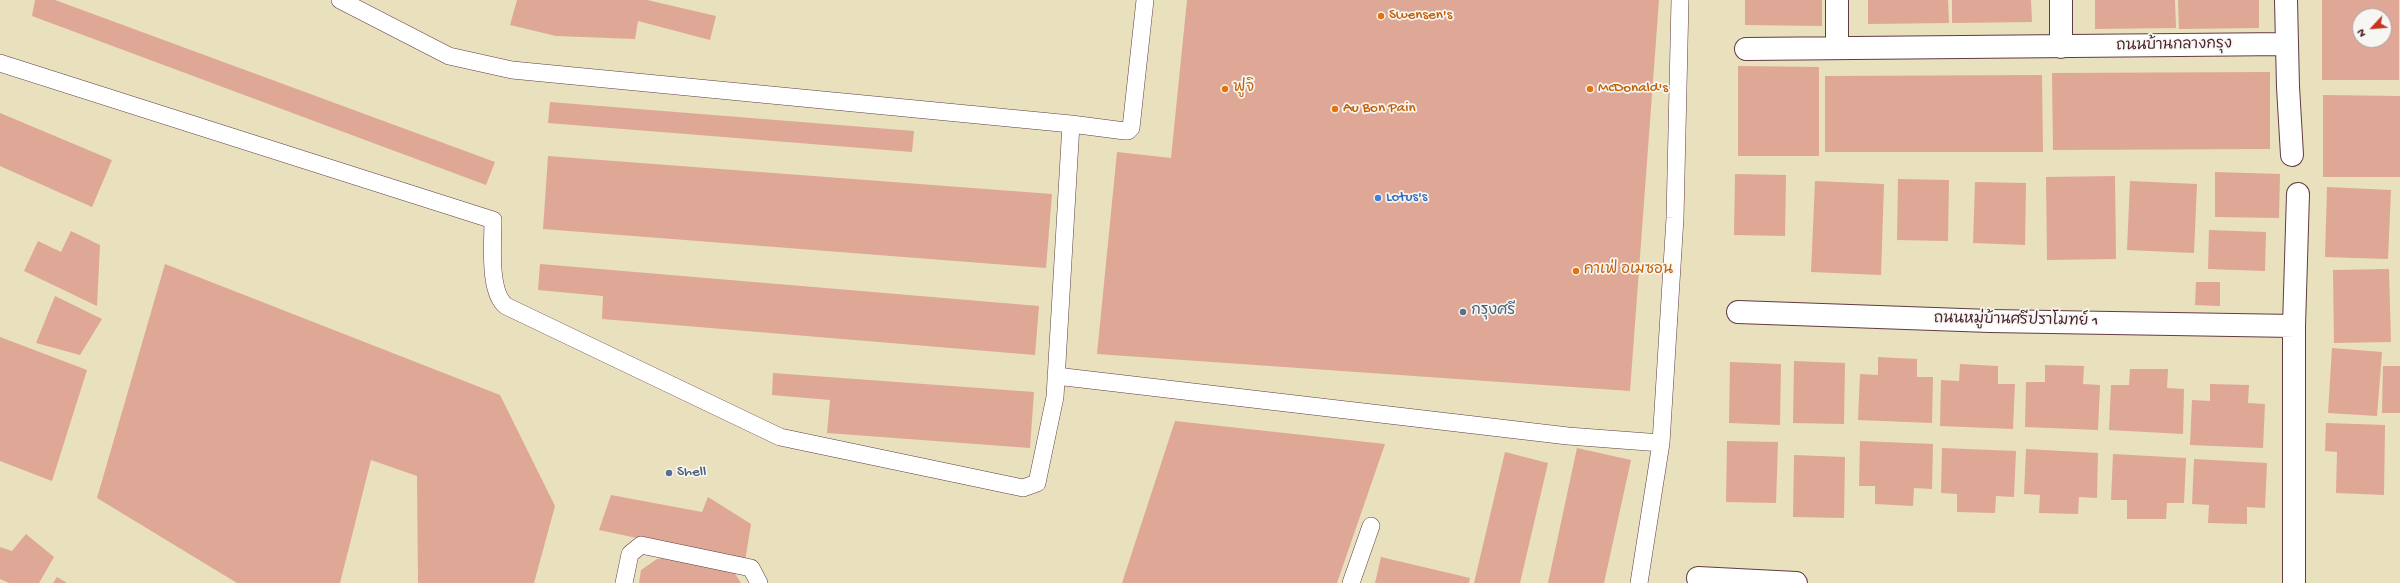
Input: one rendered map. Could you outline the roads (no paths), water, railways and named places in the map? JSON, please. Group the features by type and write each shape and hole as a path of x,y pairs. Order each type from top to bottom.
{"street":[{"path":"1837,0 1838,48"},
{"path":"2061,0 2061,47"},
{"path":"2286,0 2292,155"},
{"name":"ถนนบ้านกลางกรุง","path":"1746,49 2287,44"},
{"path":"2294,583 2294,326 2298,194"},
{"name":"ถนนหมู่บ้านศรีปราโมทย์ 1","path":"1738,312 1990,321 2294,326"},
{"path":"1698,578 1796,583"}],"lane":[{"path":"340,0 449,56 512,70 1071,124 1125,131 1130,130 1145,0"},
{"path":"1638,583 1661,443 1675,218 1680,0"},
{"path":"0,63 493,220 493,252 497,296 506,306 780,437 1023,488 1037,483 1055,397 1071,124"},
{"path":"1056,376 1561,435 1661,443"},
{"path":"1350,583 1371,526"},
{"path":"624,583 630,554 641,544 751,568 759,583"}],"place":[{"name":"Swensen's","path":"1381,16"},
{"name":"ฟูจิ","path":"1225,89"},
{"name":"McDonald's","path":"1590,89"},
{"name":"Au Bon Pain","path":"1335,109"},
{"name":"Lotus's","path":"1378,198"},
{"name":"คาเฟ่ อเมซอน","path":"1576,271"},
{"name":"กรุงศรี","path":"1463,312"},
{"name":"Shell","path":"669,473"}]}
